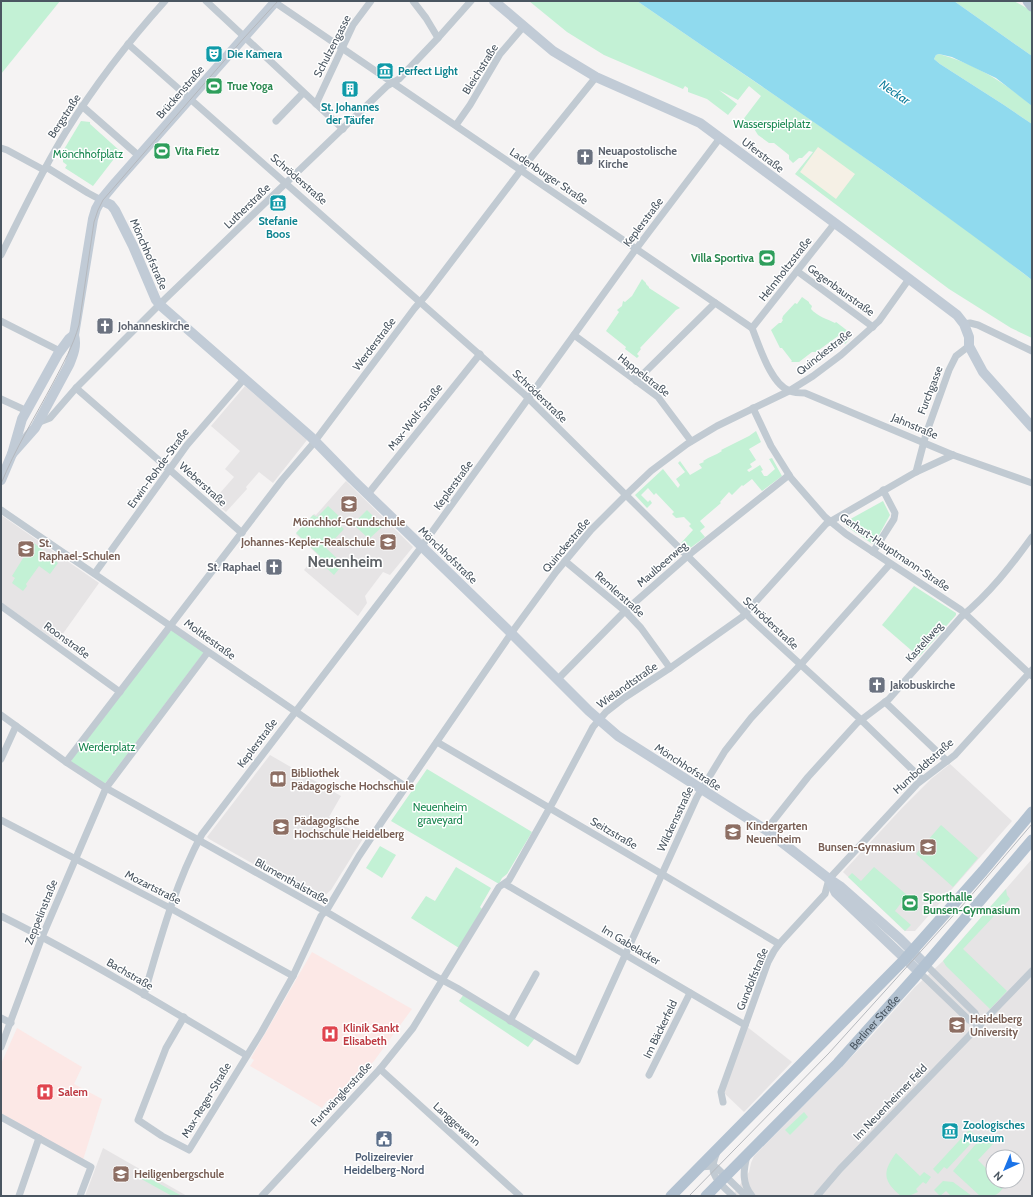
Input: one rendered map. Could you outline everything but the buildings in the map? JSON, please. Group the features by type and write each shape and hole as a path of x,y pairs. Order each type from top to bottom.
{"main road":[{"path":"1028,1 1032,6"},
{"name":"Berliner Straße","path":"671,1196 909,955 983,871 1032,812"},
{"name":"Berliner Straße","path":"706,1196 838,1063 1032,840"}],"street":[{"name":"Bergstraße","path":"1,255 45,169 82,106 128,44 164,1"},
{"path":"206,1 343,129"},
{"name":"Schulzengasse","path":"316,104 353,25 371,1"},
{"path":"413,1 426,18 438,38"},
{"name":"Lutherstraße","path":"37,424 50,418 76,388 160,305 387,86 399,79 438,38 470,1"},
{"name":"Uferstraße","path":"494,1 553,51 596,77 695,120 909,279 961,319 964,324"},
{"name":"Brückenstraße","path":"12,454 33,432 69,365 76,341 74,335 92,219 101,200 275,2"},
{"name":"Ladenburger Straße","path":"275,2 752,328"},
{"name":"Bleichstraße","path":"456,125 470,105 500,54 524,26"},
{"name":"Schröderstraße","path":"128,44 480,354 530,396 746,614 861,720 922,779"},
{"name":"Werderstraße","path":"172,626 282,480 315,441 521,170 596,77"},
{"path":"276,121 303,93"},
{"path":"82,106 139,156"},
{"name":"Keplerstraße","path":"144,995 170,908 190,857 202,834 424,543 636,249 720,138"},
{"path":"1,148 45,169 101,200"},
{"name":"Mönchhofstraße","path":"101,200 111,205 115,210 133,246 156,300 160,305 315,441 368,494 424,543 598,720 618,736 766,830 829,879 836,893 909,955 922,968"},
{"name":"Helmholtzstraße","path":"752,328 834,223"},
{"name":"Gegenbaurstraße","path":"797,271 872,327"},
{"name":"Quinckestraße","path":"324,912 328,908 363,850 436,742 565,561 591,530 626,494 656,467 691,441 717,426 789,391 813,376 835,359 879,321 909,279"},
{"path":"636,381 714,303"},
{"name":"Uferstraße","path":"947,309 969,346"},
{"path":"1,321 60,351"},
{"path":"1032,351 978,325 970,323 964,324 969,337 969,346 979,366 987,378 1032,427"},
{"path":"752,328 768,367 782,386 789,391"},
{"path":"2,478 12,454 21,422 60,351 74,335"},
{"name":"Happelstraße","path":"574,335 658,397 664,403 691,441"},
{"name":"Furchgasse","path":"916,472 924,441 954,359 959,353 969,346"},
{"name":"Max-Wolf-Straße","path":"368,494 480,354"},
{"name":"Erwin-Rohde-Straße","path":"95,573 196,434 244,379"},
{"name":"Weberstraße","path":"76,388 242,533"},
{"name":"Jahnstraße","path":"789,391 806,393 924,441 953,455 1032,483"},
{"path":"1,399 27,411"},
{"name":"Gerhart-Hauptmann-Straße","path":"753,408 771,446 789,475 815,506 830,521 846,534 890,564 928,587 966,613 1031,673"},
{"name":"Wielandtstraße","path":"443,981 499,887 509,880 592,727 598,720 624,698 670,668 746,614 830,521 916,472 953,455"},
{"name":"Maulbeerweg","path":"557,680 625,611 688,556 789,475"},
{"path":"873,552 894,519 895,513 883,490"},
{"name":"Moltkestraße","path":"1,510 95,573 208,652 297,709 406,787"},
{"name":"Kastellweg","path":"766,830 808,777 861,720 885,702 966,613 1005,573 1032,537"},
{"name":"Remlerstraße","path":"565,561 625,611 641,628 670,668"},
{"name":"Wilckensstraße","path":"576,1061 701,790 725,751 751,718 801,665 890,564"},
{"name":"Roonstraße","path":"1,606 120,692"},
{"path":"66,762 172,626"},
{"path":"106,788 208,652"},
{"name":"Humboldtstraße","path":"829,879 891,810 922,779 954,755 1031,673"},
{"path":"885,702 947,761"},
{"name":"Blumenthalstraße","path":"1,715 66,762 106,788 443,981 458,988 576,1061"},
{"path":"1,759 16,726"},
{"name":"Seitzstraße","path":"436,742 779,944"},
{"name":"Zeppelinstraße","path":"1,1047 42,937 106,788"},
{"name":"Mozartstraße","path":"1,820 170,908 293,976"},
{"name":"Gundolfstraße","path":"723,1102 721,1092 771,956 779,944 825,894 829,879"},
{"name":"Im Gabelacker","path":"505,884 745,1025"},
{"name":"Max-Reger-Straße","path":"184,1017 166,1048 138,1120 162,1136 189,1150 293,976 324,912"},
{"name":"Bachstraße","path":"1,916 42,937 184,1017 246,1055"},
{"path":"922,968 975,1013 980,1025"},
{"path":"922,968 969,1020 980,1025"},
{"name":"Im Neuenheimer Feld","path":"817,1196 840,1169 1032,971"},
{"path":"510,1020 536,974"},
{"name":"Furtwänglerstraße","path":"262,1196 380,1069 413,1028 443,981"},
{"name":"Im Bäckerfeld","path":"649,1075 690,993"},
{"path":"1,1018 11,1023"},
{"name":"Langgewann","path":"380,1069 520,1196"},
{"path":"1,1117 91,1167 80,1196"},
{"path":"19,1196 39,1138"},
{"name":"Berliner Straße","path":"713,1166 717,1151"},
{"path":"747,1155 744,1166 744,1178 748,1190 752,1196"},
{"path":"700,1167 713,1166 733,1196"},
{"path":"722,1180 746,1196"}],"shaded area":[{"path":"245,386 307,440 273,483 259,472 246,487 247,489 226,512 213,501 234,477 225,469 240,451 211,426"},
{"path":"346,481 413,547 390,575 383,572 365,596 367,603 358,616 304,570 317,554 296,534 314,514 316,515"},
{"name":"St. Raphael-Schulen","path":"1,515 99,583 57,642 1,602"},
{"name":"Pädagogische Hochschule Heidelberg","path":"270,755 341,796 329,817 364,837 331,890 324,896 312,897 207,837"},
{"name":"Bunsen-Gymnasium","path":"950,764 1012,821 915,931 905,931 843,872 902,808 931,779"},
{"name":"Heidelberg University","path":"1032,859 1032,1196 732,1196 749,1172 754,1156 866,1042 915,987 943,961"},
{"name":"Klinik Sankt Elisabeth","path":"312,952 412,1009 374,1061 333,1105 327,1101 322,1108 250,1066 254,1060 251,1058"},
{"path":"746,1026 792,1062 744,1112 722,1091"},
{"name":"Salem","path":"17,1028 82,1067 74,1084 102,1099 83,1160 1,1113 1,1064"},
{"name":"Heiligenbergschule","path":"103,1148 187,1196 85,1196"}],"green space":[{"path":"1,1 60,1 1,74"},
{"name":"Wasserspielplatz","path":"529,1 637,1 840,140 980,240 1032,280 1032,338 1011,328 949,289 795,174 813,152 809,151 802,158 799,158 793,163 789,159 789,155 774,143 769,143 758,135 753,127 742,121 761,96 749,86 738,100 719,90 737,104 728,115 707,99 688,92 688,88 685,86 683,89 604,55 567,32"},
{"path":"954,1 1014,1 1032,11 1032,56"},
{"path":"939,54 976,68 1011,89 1032,106 1032,124 940,64 934,59 936,55"},
{"name":"Mönchhofplatz","path":"81,121 90,122 90,124 120,151 93,186 65,168 67,165 63,162 63,159 60,156"},
{"path":"642,279 649,288 680,308 676,310 640,348 641,349 637,354 639,356 637,358 606,331 619,312 617,310 622,306 623,301 625,302 632,296"},
{"path":"802,297 809,302 812,306 811,309 816,314 835,323 836,322 853,335 845,344 838,336 799,362 791,362 792,361 782,348 780,348 771,330 781,323 783,316 795,303 797,304"},
{"path":"756,431 761,442 749,449 756,460 750,464 752,467 747,470 749,472 760,465 764,476 767,476 775,469 769,459 772,458 782,476 762,491 752,479 743,486 742,485 732,495 729,492 720,502 721,503 700,521 705,527 700,531 705,537 689,549 681,543 693,530 689,526 691,524 684,517 676,518 672,514 674,512 656,493 654,495 648,488 641,495 648,502 650,500 652,503 647,508 635,495 663,469 678,488 680,485 676,479 685,472 678,463 680,461 690,475 702,468 699,464 704,462 703,461"},
{"path":"883,501 890,515 874,544 846,526 845,522"},
{"path":"328,506 341,518 337,522 344,529 326,548 343,564 334,575 320,562 320,556 296,533 313,515 317,517"},
{"path":"367,510 383,526 369,539 353,524"},
{"path":"33,542 58,563 50,574 39,566 26,584 27,586 23,591 12,583 15,578 12,576"},
{"path":"914,586 956,613 956,615 919,657 882,625"},
{"name":"Werderplatz","path":"173,630 204,652 104,785 71,762 72,759 169,632"},
{"name":"Neuenheim graveyard","path":"427,769 532,832 507,874 502,878 499,884 391,821"},
{"path":"941,825 978,858 953,887 916,854"},
{"path":"380,846 396,855 382,878 366,868"},
{"path":"456,867 491,888 480,907 482,909 459,948 411,918 426,896 435,901"},
{"path":"874,867 907,895 895,911 911,925 905,931 848,877 852,873 861,881"},
{"path":"1006,889 1007,895 1010,899 963,949 1007,991 990,1009 946,966 943,961"},
{"path":"464,994 535,1038 528,1047 459,1001"},
{"path":"804,1112 808,1117 790,1135 785,1130"},
{"path":"969,1130 975,1135 979,1135 947,1169 944,1167 938,1174 933,1169"},
{"path":"986,1137 993,1144 988,1149 985,1149 985,1153 978,1160 985,1167 985,1189 1002,1189 995,1195 980,1196 953,1171 975,1145"},
{"path":"896,1153 920,1176 924,1172 931,1177 926,1184 923,1182 916,1189 918,1192 911,1196 901,1196 891,1186 886,1176 888,1166"},
{"path":"136,1171 182,1196 172,1196 134,1175"},
{"path":"943,1181 953,1182 972,1196 951,1196 946,1191 940,1196 934,1190"}],"sand":[{"path":"818,147 855,174 836,199 800,172"}],"water":[{"name":"Neckar","path":"637,1 954,1 1032,56 1032,106 996,78 952,57 939,54 936,55 934,59 1032,124 1032,280 935,208 787,103"}],"tram line":[{"path":"1,484 19,446 64,362 77,333 94,222 103,200 278,1"},
{"path":"689,1196 829,1053 969,898 1032,824"}],"place":[{"name":"Die Kamera","path":"214,54"},
{"name":"Perfect Light","path":"385,71"},
{"name":"True Yoga","path":"214,86"},
{"name":"St. Johannes der Täufer","path":"350,89"},
{"name":"Vita Fietz","path":"162,151"},
{"name":"Neuapostolische Kirche","path":"585,157"},
{"name":"Stefanie Boos","path":"278,203"},
{"name":"Villa Sportiva","path":"767,258"},
{"name":"Johanneskirche","path":"105,326"},
{"name":"Mönchhof-Grundschule","path":"349,504"},
{"name":"Johannes-Kepler-Realschule","path":"388,542"},
{"name":"St. Raphael-Schulen","path":"26,549"},
{"name":"St. Raphael","path":"274,567"},
{"name":"Jakobuskirche","path":"877,685"},
{"name":"Bibliothek Pädagogische Hochschule","path":"278,779"},
{"name":"Pädagogische Hochschule Heidelberg","path":"281,827"},
{"name":"Kindergarten Neuenheim","path":"733,832"},
{"name":"Bunsen-Gymnasium","path":"928,847"},
{"name":"Sporthalle Bunsen-Gymnasium","path":"910,903"},
{"name":"Heidelberg University","path":"957,1025"},
{"name":"Klinik Sankt Elisabeth","path":"330,1034"},
{"name":"Salem","path":"45,1092"},
{"name":"Zoologisches Museum","path":"950,1131"},
{"name":"Polizeirevier Heidelberg-Nord","path":"384,1139"},
{"name":"Heiligenbergschule","path":"121,1174"}],"district":[{"name":"Neuenheim","path":"345,562"}]}
